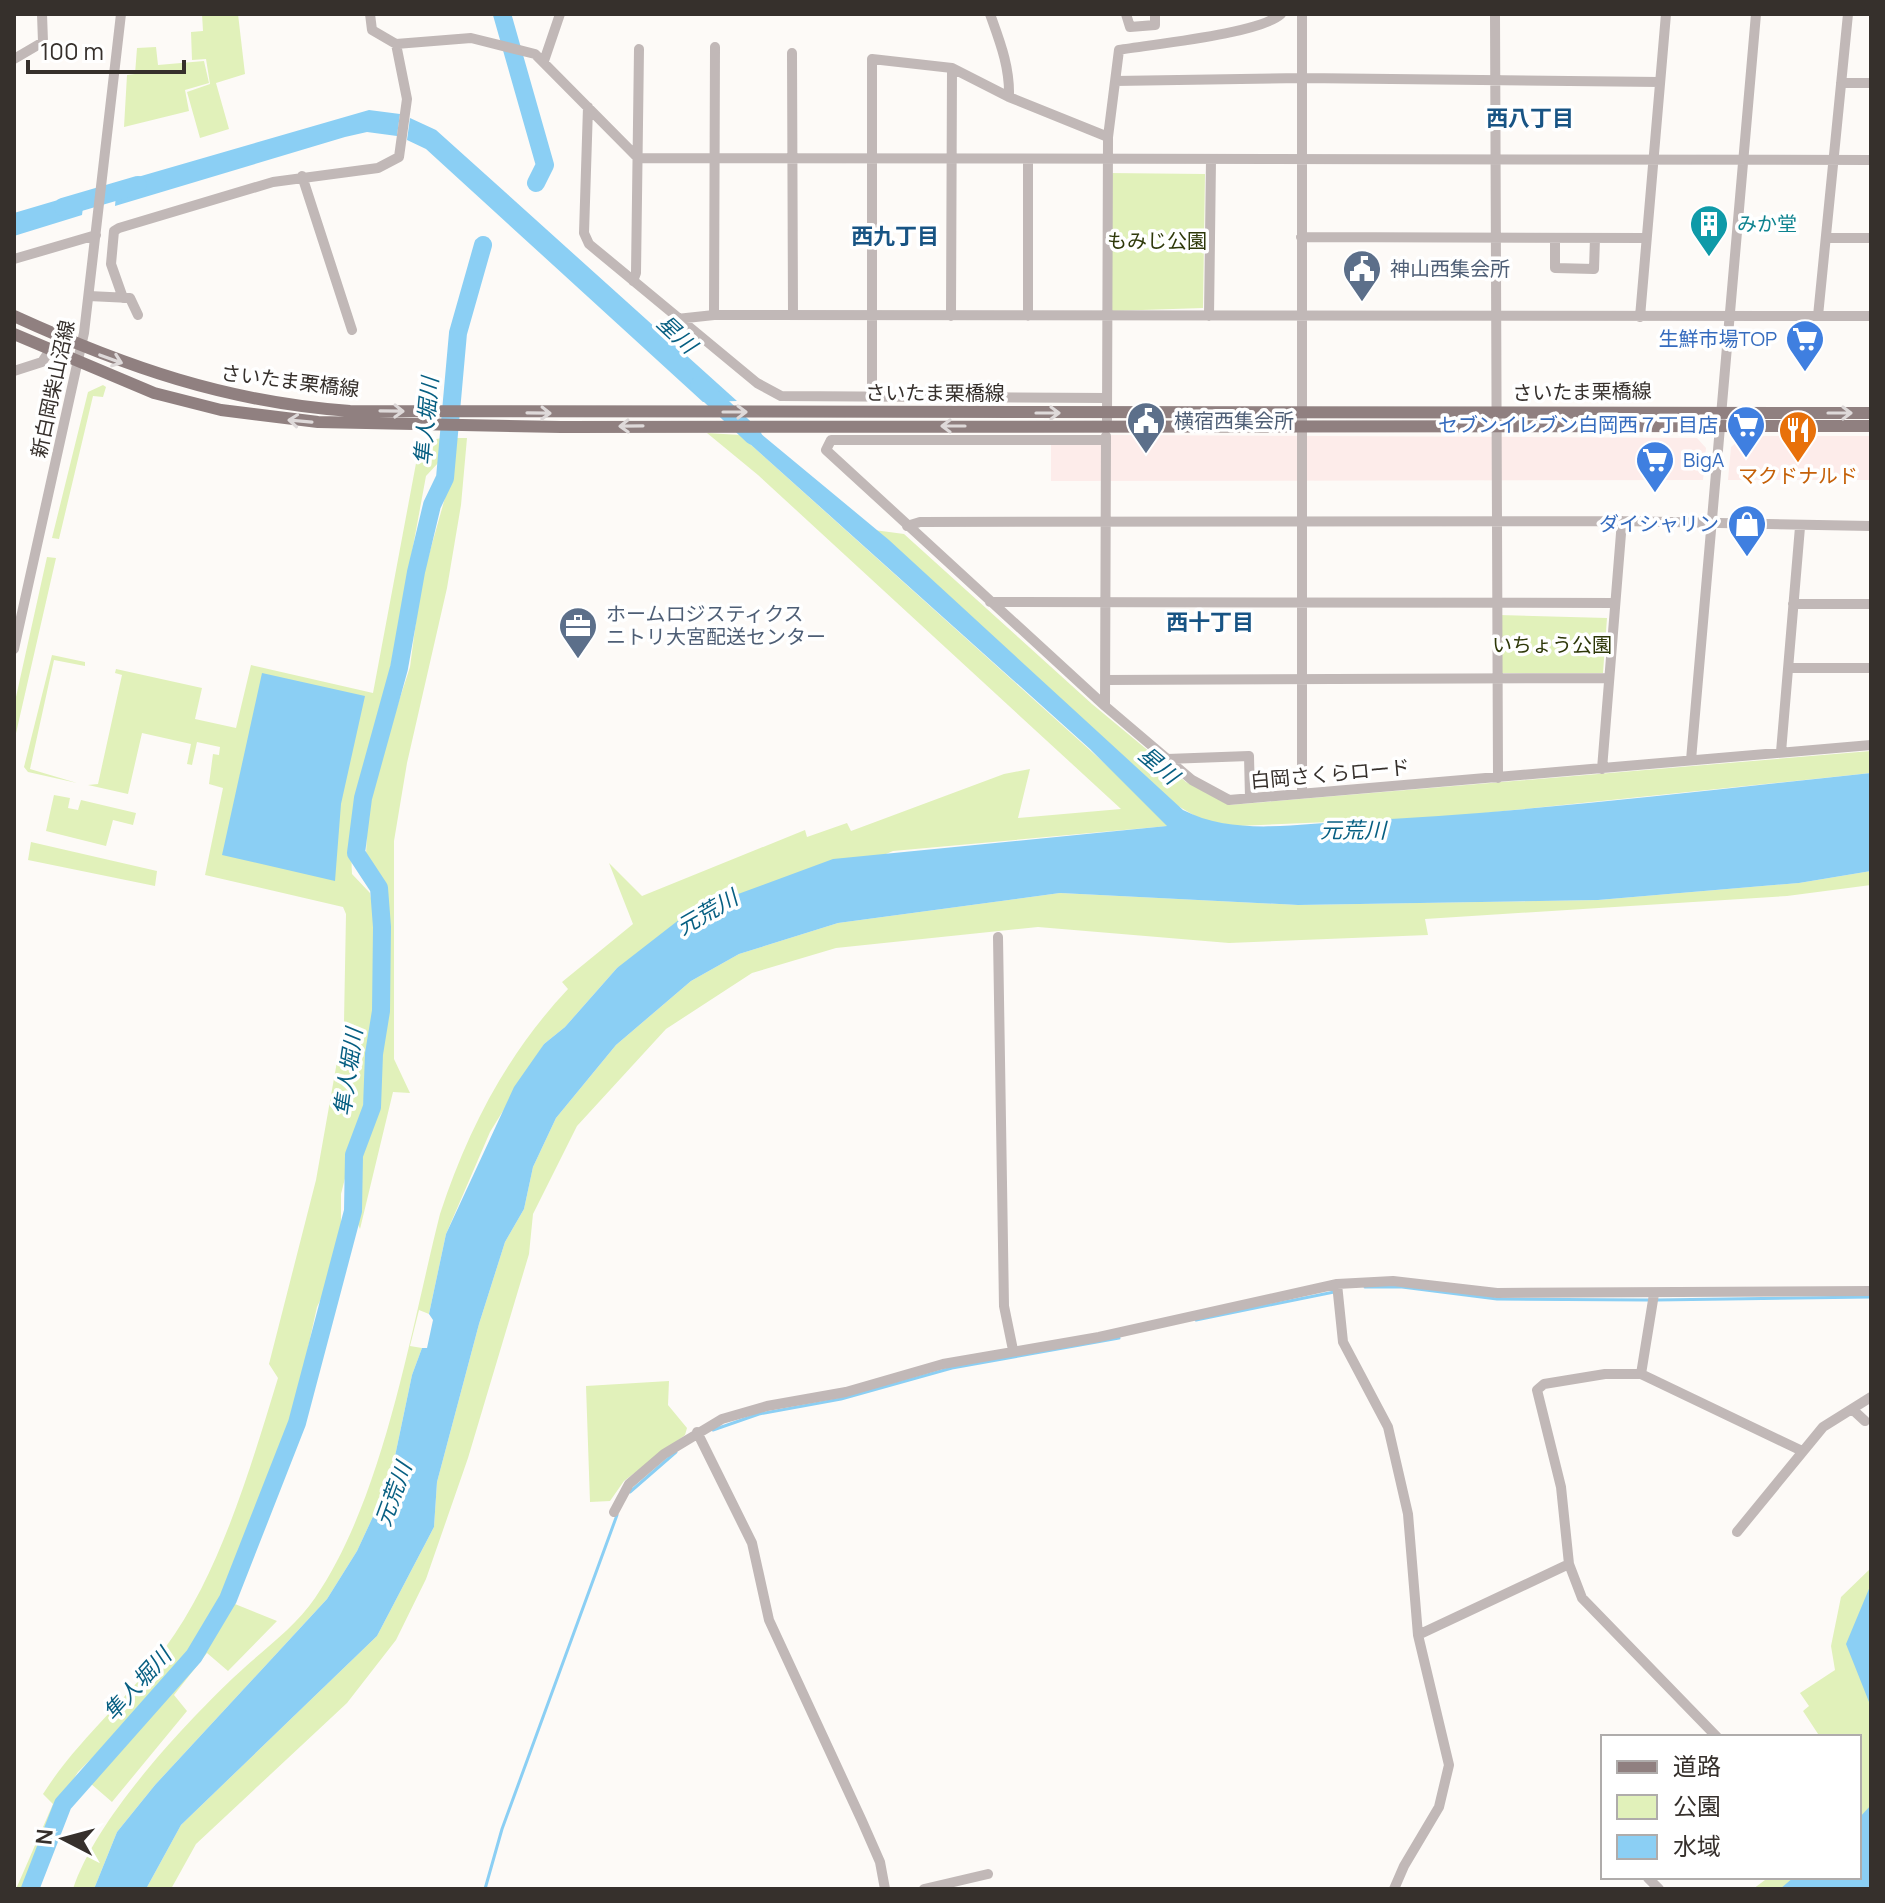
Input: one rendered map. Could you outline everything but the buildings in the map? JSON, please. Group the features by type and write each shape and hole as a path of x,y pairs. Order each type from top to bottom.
{"main road":[{"name":"さいたま栗橋線","path":"14,316 81,347 175,381 257,401 434,418"},
{"name":"さいたま栗橋線","path":"14,334 154,393 221,410 318,422 695,412 1301,420 1497,419 1721,412 1871,413"},
{"name":"さいたま栗橋線","path":"460,418 709,425 1107,419"},
{"name":"さいたま栗橋線","path":"1497,419 1720,427 1871,426"}],"street":[{"path":"14,59 43,42 42,14"},
{"name":"新白岡柴山沼線","path":"14,649 81,347 121,14"},
{"path":"370,14 372,30 396,44 445,37 489,40 526,50 544,61 638,158 1871,160"},
{"path":"544,61 560,14"},
{"path":"990,14 1005,58 1009,97"},
{"path":"1126,14 1130,27 1155,25 1155,14"},
{"path":"1105,706 1108,137 1119,50 1244,28 1275,20 1281,14"},
{"path":"1302,14 1302,794"},
{"path":"1495,14 1498,778"},
{"path":"1640,317 1666,14"},
{"path":"1691,760 1756,14"},
{"path":"1818,316 1848,14"},
{"path":"123,298 111,264 114,231 302,176 378,168 395,161 401,152 407,99 396,44"},
{"path":"714,315 715,47"},
{"path":"633,281 636,273 639,49"},
{"path":"792,53 793,315"},
{"path":"872,397 872,59 952,68 1009,97 1108,137"},
{"path":"951,316 952,68"},
{"path":"1115,81 1302,78 1660,82"},
{"path":"1841,83 1871,83"},
{"path":"588,107 584,233 589,244 677,319 774,394 1107,398"},
{"path":"1028,160 1028,316"},
{"path":"1209,316 1211,160"},
{"path":"302,176 352,330"},
{"path":"14,259 96,232"},
{"path":"1301,237 1646,238"},
{"path":"1555,238 1555,268 1594,269 1595,238"},
{"path":"1826,238 1871,238"},
{"path":"89,296 130,298 138,315"},
{"path":"677,319 714,315 1107,314 1497,318 1871,316"},
{"path":"14,371 42,362 50,350"},
{"name":"白岡さくらロード","path":"1106,440 831,440 826,450 1105,706 1192,780 1229,800 1871,745"},
{"path":"1602,769 1622,521"},
{"path":"907,526 920,522 1622,521 1800,527 1871,526"},
{"path":"1781,752 1800,527"},
{"path":"990,602 1615,603"},
{"path":"1793,604 1871,604"},
{"path":"1788,668 1871,668"},
{"path":"1105,680 1609,678"},
{"path":"1167,759 1249,756 1250,798"},
{"path":"998,937 1004,1306 1013,1350"},
{"path":"614,1512 629,1484 697,1432 722,1419 767,1406 846,1392 943,1364 1099,1337 1337,1284 1393,1281 1497,1293 1871,1291"},
{"path":"1337,1284 1343,1342 1388,1427 1408,1514 1418,1635 1449,1765 1439,1807 1394,1889"},
{"path":"1641,1374 1654,1294"},
{"path":"1715,1735 1582,1598 1569,1564 1561,1487 1537,1390 1544,1384 1605,1374 1641,1374 1800,1450"},
{"path":"1737,1532 1800,1450 1823,1427 1871,1397"},
{"path":"1852,1409 1865,1421"},
{"path":"697,1432 752,1543 769,1620 880,1862 885,1889"},
{"path":"1418,1635 1569,1564"},
{"path":"924,1889 988,1874"}],"shaded area":[{"path":"1111,435 1697,438 1706,448 1703,480 1051,481 1051,445 1110,445"},
{"path":"1744,436 1871,436 1871,480 1728,480 1731,447"}],"green space":[{"path":"202,14 238,14 245,74 216,83 229,129 200,138 187,92 210,84 206,59 192,60 191,32 203,31"},
{"path":"156,47 158,65 204,61 209,83 185,90 189,111 124,127 127,75 135,74 137,48"},
{"name":"もみじ公園","path":"1108,173 1205,174 1203,308 1112,311"},
{"path":"103,385 106,387 103,397 93,396 59,539 52,538 88,392"},
{"path":"707,433 740,435 1132,788 1168,826 893,851 617,968 565,1027 544,1044 490,1132 446,1234 429,1314 419,1310 410,1346 422,1348 412,1375 390,1480 357,1551 327,1599 155,1785 117,1832 94,1889 73,1889 100,1834 142,1776 212,1699 297,1620 315,1598 339,1557 377,1463 440,1214 463,1152 508,1066 568,989 562,982 633,924 609,863 642,896 805,830 807,837 847,823 851,831 1004,774 1030,769 1018,818 1121,809 758,475"},
{"path":"442,438 439,462 426,476 383,706 353,830 352,874 370,893 376,923 376,996 363,1107 341,1194 341,1237 333,1274 317,1307 294,1411 264,1500 212,1618 162,1688 78,1772 56,1806 22,1889 16,1889 53,1804 43,1794 71,1756 135,1685 185,1619 232,1518 278,1378 269,1364 316,1180 344,1022 346,914 343,907 205,875 223,788 209,784 213,754 219,755 220,747 197,742 192,765 187,764 191,744 142,733 128,794 88,785 98,784 122,675 115,673 116,669 202,688 195,719 236,728 251,665 373,693 420,442"},
{"path":"454,438 467,438 461,505 447,588 407,763 394,841 394,1059 410,1093 393,1092 360,1229 356,1219 358,1155 379,1105 377,1044 386,1013 388,921 382,887 366,854 368,812 384,747 410,667 421,583 450,480"},
{"path":"874,530 904,534 1092,704 1186,782 1229,805 1871,751 1871,773 1447,817 1237,826 1202,820 1173,803"},
{"path":"47,557 56,558 14,742 14,706"},
{"name":"いちょう公園","path":"1499,615 1607,618 1603,673 1500,673"},
{"path":"52,655 85,662 85,666 54,660 30,769 77,783 28,772 24,767"},
{"path":"54,795 70,798 68,808 78,810 81,800 136,813 133,825 113,820 106,846 46,831"},
{"path":"31,842 157,871 155,886 28,860"},
{"path":"1871,871 1871,885 1787,896 1425,919 1428,935 1229,943 1038,927 836,948 752,973 666,1029 577,1126 533,1214 529,1254 468,1458 426,1579 396,1640 347,1703 196,1844 171,1889 146,1889 181,1825 377,1636 434,1527 437,1482 479,1324 505,1242 524,1209 533,1167 556,1118 616,1045 691,981 739,954 838,923 1060,893 1298,905 1598,900 1799,883"},
{"path":"669,1381 668,1405 687,1428 685,1435 624,1481 610,1501 590,1502 586,1386"},
{"path":"1871,1568 1871,1889 1753,1889 1766,1879 1861,1879 1861,1735 1819,1735 1803,1711 1809,1706 1800,1693 1835,1670 1831,1646 1841,1597"},
{"path":"230,1602 277,1621 228,1671 207,1653 174,1695 187,1711 112,1802 90,1783 184,1675"}],"water":[{"path":"369,110 400,114 397,136 367,132 345,137 115,206 117,183"},
{"path":"410,118 436,130 737,401 703,402 426,149 407,140"},
{"path":"85,192 82,215 14,236 14,213"},
{"name":"元荒川","path":"760,433 889,540 1183,810 1202,818 1244,826 1287,826 1481,813 1871,773 1871,871 1799,883 1598,900 1298,905 1060,893 838,923 739,954 691,981 616,1045 556,1118 533,1167 524,1209 505,1242 479,1324 437,1482 434,1527 377,1636 181,1825 146,1889 94,1889 117,1832 155,1785 327,1599 357,1551 390,1480 412,1375 422,1348 427,1348 433,1320 429,1314 446,1234 514,1087 544,1044 565,1027 617,968 689,912 833,859 1167,826 1090,749 740,435"},
{"path":"262,673 365,696 341,804 335,881 222,855"},
{"path":"1871,1584 1871,1707 1846,1644"},
{"path":"1871,1805 1871,1889 1780,1889 1792,1879 1861,1879 1861,1816"}],"waterway":[{"name":"隼人堀川","path":"502,14 545,165 536,183"},
{"name":"星川","path":"63,207 138,185"},
{"name":"隼人堀川","path":"30,1889 63,1804 194,1656 228,1599 297,1423 353,1211 354,1155 372,1107 374,1054 381,1011 382,927 379,888 356,853 363,798 399,668 432,505 445,478 458,333 483,245"},
{"name":"星川","path":"699,385 753,436"},
{"path":"1365,1287 1402,1287 1497,1299 1648,1300"},
{"path":"1196,1320 1334,1292"},
{"path":"1656,1300 1871,1297"},
{"path":"713,1430 759,1414 841,1399 952,1368 1119,1338"},
{"path":"630,1492 676,1452"},
{"path":"485,1889 502,1829 617,1515"}],"place":[{"name":"みか堂","path":"1709,258"},
{"name":"神山西集会所","path":"1362,303"},
{"name":"生鮮市場TOP","path":"1805,373"},
{"name":"横宿西集会所","path":"1146,455"},
{"name":"セブンイレブン白岡西７丁目店","path":"1746,459"},
{"name":"マクドナルド","path":"1798,464"},
{"name":"BigA","path":"1655,494"},
{"name":"ダイシャリン","path":"1747,558"},
{"name":"ホームロジスティクス ニトリ大宮配送センター","path":"578,660"}],"district":[{"name":"西八丁目","path":"1530,118"},
{"name":"西九丁目","path":"895,236"},
{"name":"西十丁目","path":"1210,622"}]}
